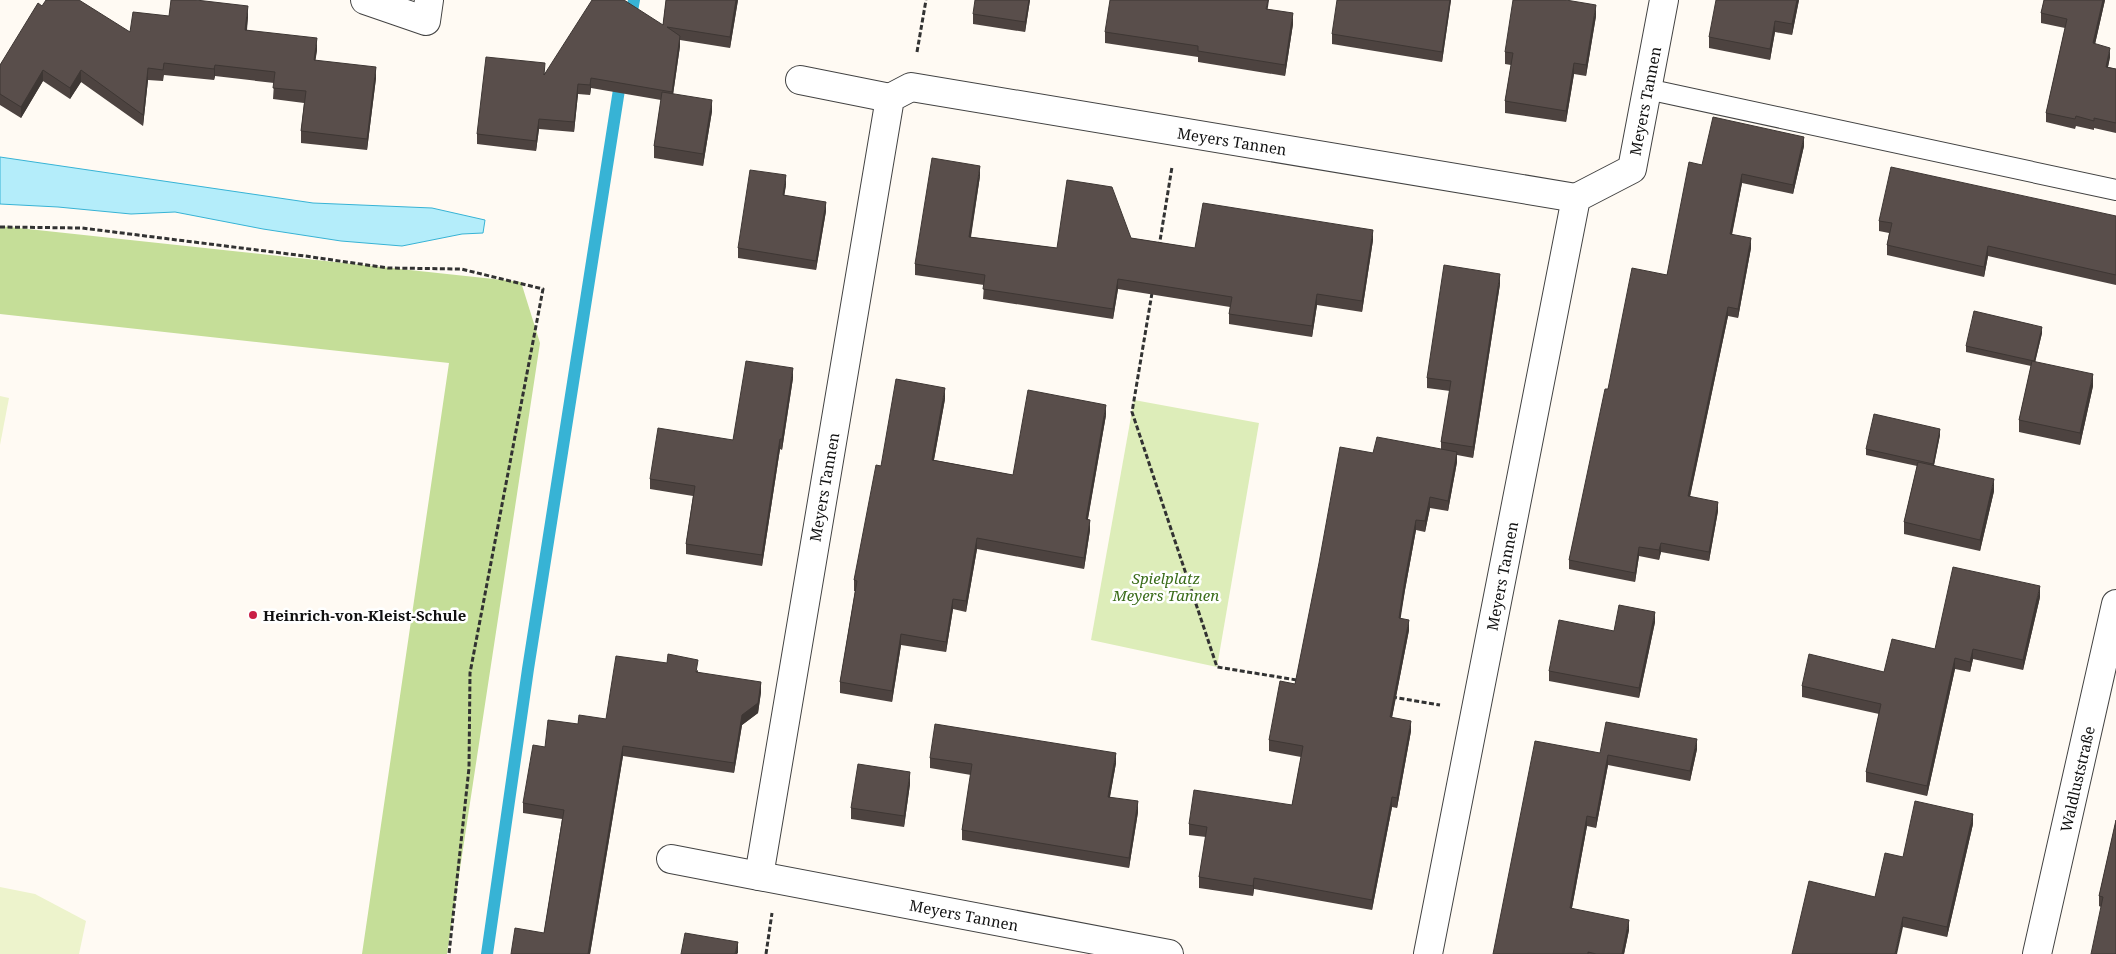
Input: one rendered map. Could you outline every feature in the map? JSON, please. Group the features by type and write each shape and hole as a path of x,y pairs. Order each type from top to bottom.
{"street":[{"path":"365,0 426,21 429,0"},
{"name":"Meyers Tannen","path":"800,80 1178,132 1576,198 1632,169 1664,0"},
{"name":"Meyers Tannen","path":"768,878 900,93"},
{"name":"Meyers Tannen","path":"1428,954 1576,198"},
{"name":"Waldluststraße","path":"2037,954 2116,604"},
{"name":"Meyers Tannen","path":"671,859 1169,954"}],"lane":[{"path":"1647,89 2116,190"}],"path":[{"path":"900,93 926,0"},
{"path":"1159,248 1178,132"},
{"path":"0,227 82,228 388,268 461,269 543,289 470,673 469,768 449,954"},
{"path":"1153,286 1132,412 1216,667 1303,681"},
{"path":"1389,696 1476,711"},
{"path":"766,954 768,878"}],"green space":[{"path":"0,226 521,282 540,343 447,954 362,954 449,363 0,314"},
{"path":"0,396 9,398 0,445"},
{"name":"Spielplatz Meyers Tannen","path":"1134,400 1259,423 1217,667 1091,640"},
{"path":"0,887 35,894 86,921 79,954 0,954"}],"water":[{"path":"0,157 313,203 432,208 485,220 483,233 462,234 402,246 341,241 263,229 175,212 131,214 0,204"}],"building":[{"path":"46,0 79,0 130,32 133,12 169,16 171,0 196,0 248,6 245,30 317,38 314,60 376,67 367,139 301,131 306,91 273,88 275,72 215,65 214,69 164,63 163,70 148,68 143,115 81,70 70,88 43,70 21,107 0,94 0,65 38,3 42,6"},
{"path":"592,0 624,0 663,25 666,0 736,0 730,37 667,27 680,36 672,92 591,78 590,85 578,84 574,122 539,119 536,141 477,134 486,57 545,63 544,75"},
{"path":"975,0 1029,0 1025,22 973,14"},
{"path":"1110,0 1268,0 1266,9 1293,13 1285,65 1198,51 1198,46 1105,32"},
{"path":"1337,0 1450,0 1442,52 1332,34"},
{"path":"1513,0 1566,0 1596,5 1586,65 1574,63 1566,111 1505,101 1513,53 1505,52"},
{"path":"1716,0 1797,0 1792,24 1775,21 1770,49 1709,37"},
{"path":"2044,0 2103,0 2093,43 2110,48 2106,67 2116,69 2116,123 2094,118 2094,121 2076,116 2075,119 2046,113 2067,19 2041,13"},
{"path":"662,92 712,100 703,154 654,146"},
{"path":"1713,117 1804,137 1793,185 1742,174 1730,234 1751,238 1738,309 1728,307 1688,496 1718,502 1709,552 1661,543 1659,550 1639,547 1635,573 1569,560 1605,389 1608,389 1632,268 1667,275 1689,162 1702,165"},
{"path":"932,158 980,166 969,237 1057,248 1067,180 1112,187 1131,238 1195,248 1203,203 1373,230 1362,301 1317,294 1312,326 1229,314 1232,297 1118,279 1113,309 983,289 985,275 915,264"},
{"path":"1891,167 2116,216 2116,275 1988,246 1984,267 1887,245 1892,223 1879,221"},
{"path":"750,170 786,175 783,195 826,202 816,261 738,248"},
{"path":"1444,265 1500,274 1473,447 1441,442 1451,381 1427,378"},
{"path":"1974,311 2042,327 2034,361 1966,346"},
{"path":"746,361 793,368 762,555 686,544 695,486 650,479 658,428 733,440"},
{"path":"2032,361 2093,374 2080,433 2019,420"},
{"path":"896,379 945,388 932,460 1013,475 1028,390 1106,405 1086,519 1090,520 1084,558 977,538 966,601 953,599 946,642 901,634 892,691 840,682 857,581 854,580 876,465 881,466"},
{"path":"1874,414 1940,429 1933,464 1866,449"},
{"path":"1377,437 1457,452 1448,501 1430,497 1425,521 1416,520 1399,618 1409,620 1390,717 1411,721 1397,798 1392,797 1372,900 1254,878 1253,886 1199,877 1207,827 1189,824 1194,790 1292,805 1303,746 1269,740 1280,681 1295,684 1340,447 1373,453"},
{"path":"1918,462 1994,479 1980,540 1904,522"},
{"path":"1953,567 2040,586 2023,660 1973,649 1970,662 1955,658 1927,786 1866,772 1881,704 1802,686 1809,654 1884,672 1892,639 1935,649"},
{"path":"1619,605 1655,612 1639,688 1549,671 1559,620 1614,631"},
{"path":"668,654 698,660 696,672 761,682 758,703 742,715 734,763 623,746 588,954 511,954 515,928 544,933 564,810 523,803 533,745 545,747 548,720 578,724 579,715 606,719 616,656 667,663"},
{"path":"1606,722 1697,739 1690,771 1608,755 1596,818 1587,816 1570,908 1629,920 1622,954 1596,954 1588,952 1588,954 1493,954 1535,741 1600,753"},
{"path":"935,724 1116,753 1108,797 1138,801 1129,858 962,830 972,764 930,758"},
{"path":"858,764 910,772 904,816 851,808"},
{"path":"1915,801 1973,814 1947,927 1903,917 1895,954 1792,954 1809,881 1875,897 1885,853 1903,857"},
{"path":"2116,820 2116,954 2091,954 2103,897 2099,896"},
{"path":"685,933 738,942 735,954 681,954"}],"waterway":[{"path":"630,22 634,0"},
{"path":"487,954 528,669 621,77"}],"place":[{"name":"Heinrich-von-Kleist-Schule","path":"253,615"}]}
